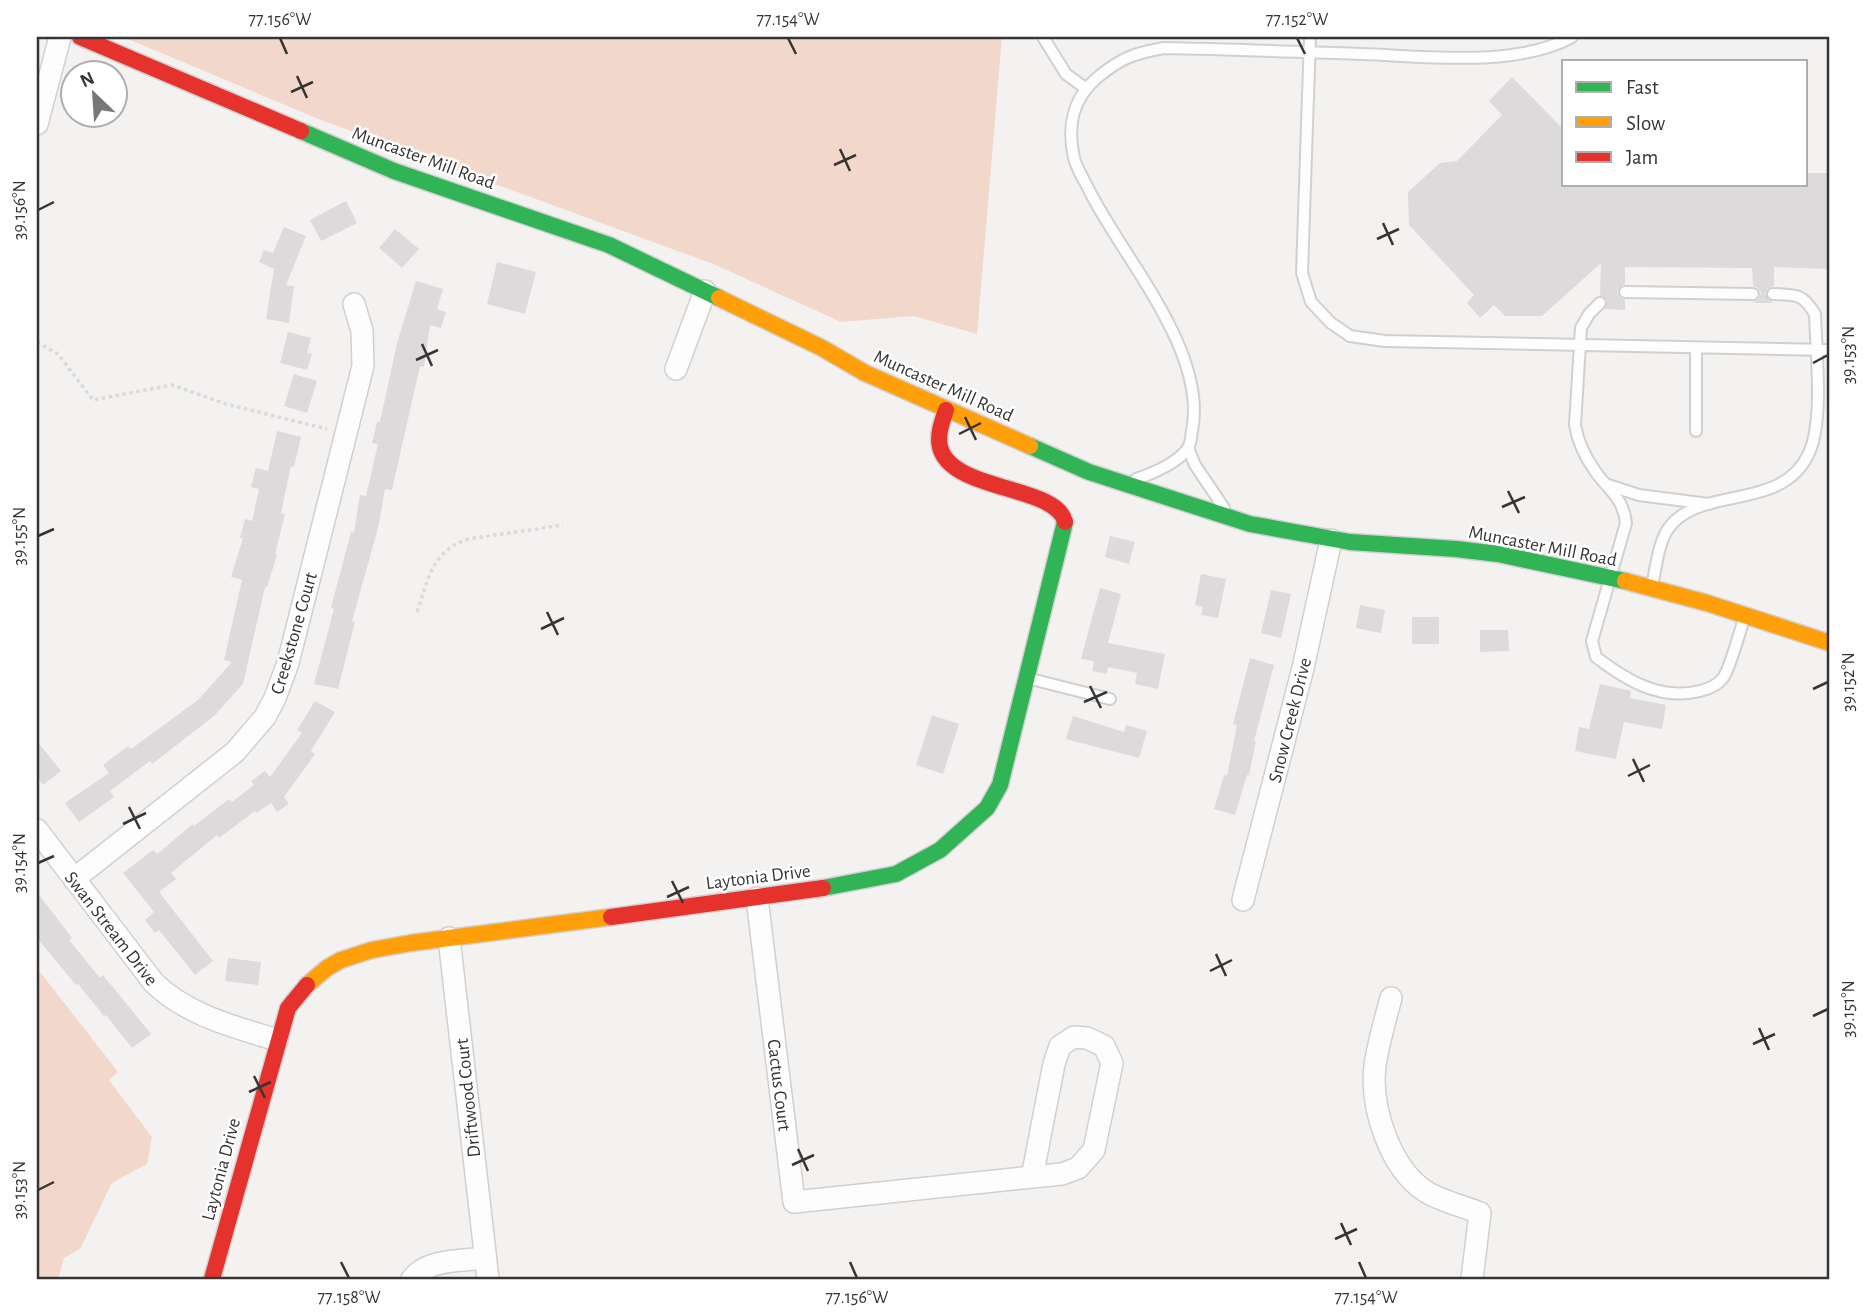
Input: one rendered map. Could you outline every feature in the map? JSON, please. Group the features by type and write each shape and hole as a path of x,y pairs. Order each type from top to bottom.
{"main road":[{"name":"Muncaster Mill Road","path":"80,37 394,171 609,245 822,348 865,373 1089,472 1236,519 1331,540 1495,553 1609,578 1745,615 1830,643"},
{"name":"Laytonia Drive","path":"212,1279 288,1008 305,984 328,966 358,952 804,892 896,874 940,850 987,808 1000,785 1066,520 1061,510 1048,503 953,466 942,452 939,433 946,410"}],"street":[{"path":"37,124 60,37"},
{"path":"676,369 705,291"},
{"name":"Creekstone Court","path":"74,879 235,752 265,717 275,698 288,663 363,366 362,331 354,304"},
{"name":"Snow Creek Drive","path":"1243,900 1303,668 1331,540"},
{"name":"Swan Stream Drive","path":"37,830 154,983 172,1000 205,1018 278,1040"},
{"name":"Cactus Court","path":"757,898 794,1202 1062,1174 1078,1168 1094,1150 1112,1063 1104,1046 1087,1038 1074,1037 1060,1046 1054,1064 1032,1177"},
{"name":"Driftwood Court","path":"449,938 488,1279"},
{"path":"1391,998 1375,1067 1375,1099 1391,1150 1404,1170 1425,1191 1480,1213 1472,1279"},
{"path":"412,1279 420,1269 430,1266 484,1258"}],"lane":[{"path":"1043,37 1066,74 1085,88"},
{"path":"1310,37 1301,274 1311,302 1331,323 1350,336 1385,341 1830,350"},
{"path":"1236,519 1219,503 1195,465 1188,448 1194,420 1194,390 1181,351 1151,292 1097,205 1075,161 1071,130 1075,105 1085,88 1116,62 1134,53 1164,48 1447,57 1514,55 1556,45 1572,37"},
{"path":"1625,292 1753,294"},
{"path":"1652,588 1666,531 1676,519 1710,504 1774,487 1795,473 1810,452 1817,418 1815,314 1799,295 1773,294"},
{"path":"1600,303 1589,314 1581,328 1575,425 1586,457 1624,507 1626,523 1592,640 1595,657 1633,683 1668,694 1685,695 1709,689 1723,678 1745,615"},
{"path":"1696,349 1696,431"},
{"path":"1126,482 1162,470 1188,448"},
{"path":"1605,485 1639,495 1710,504"},
{"path":"1027,678 1110,699"}],"path":[{"path":"37,342 58,355 93,400 172,385 226,404 346,433"},
{"path":"417,612 435,562 445,550 456,543 563,525"}],"shaded area":[{"path":"123,37 1002,37 977,334 913,316 841,322 713,264 321,120"},
{"path":"37,968 118,1072 109,1080 152,1137 147,1164 112,1183 80,1249 64,1258 58,1279 37,1279"}],"building":[{"path":"1512,77 1562,128 1562,186 1808,186 1808,173 1830,173 1830,269 1774,267 1774,286 1767,289 1765,294 1773,303 1752,303 1759,299 1761,293 1753,286 1752,268 1625,267 1625,284 1617,291 1625,300 1625,310 1605,309 1607,300 1600,295 1601,263 1542,316 1505,316 1494,305 1480,318 1467,303 1474,295 1409,225 1408,192 1440,163 1457,161 1502,115 1489,101"},
{"path":"346,201 357,223 321,241 310,220"},
{"path":"284,227 306,236 286,285 294,286 289,323 266,319 274,269 259,262 264,250 273,253"},
{"path":"395,229 419,249 402,268 379,248"},
{"path":"497,262 536,272 525,314 487,304"},
{"path":"416,281 443,289 437,309 446,312 441,328 430,325 424,367 420,366 392,490 385,489 378,528 352,621 355,622 338,689 314,684 351,532 354,533 360,495 366,496 378,444 372,443 377,422 380,422 397,343"},
{"path":"288,332 311,338 307,353 312,354 307,370 280,363"},
{"path":"294,374 317,381 307,413 284,406"},
{"path":"277,431 301,437 294,467 291,466 281,513 285,514 275,554 277,555 265,587 243,684 214,716 152,764 150,761 110,791 114,797 79,822 65,803 109,773 103,765 128,746 131,749 198,700 232,662 224,660 242,580 231,577 243,538 240,538 245,519 252,521 259,489 251,487 256,468 268,471"},
{"path":"1110,536 1135,542 1129,564 1105,557"},
{"path":"1201,574 1226,579 1218,618 1201,615 1203,607 1195,605"},
{"path":"1100,588 1121,594 1108,643 1165,654 1158,689 1135,684 1137,673 1108,667 1107,674 1092,671 1094,661 1081,659"},
{"path":"1271,590 1291,594 1281,638 1261,633"},
{"path":"1360,605 1385,610 1381,633 1356,628"},
{"path":"1412,617 1439,617 1439,644 1412,644"},
{"path":"1480,630 1508,630 1509,651 1480,652"},
{"path":"1250,658 1274,665 1254,741 1249,775 1235,815 1214,809 1224,775 1227,776 1237,725 1233,724"},
{"path":"1600,684 1631,691 1630,698 1666,705 1662,729 1624,722 1616,759 1575,751 1579,727 1589,729"},
{"path":"315,701 335,712 311,751 315,754 284,797 289,804 277,812 271,803 256,813 255,811 219,838 217,835 171,873 176,879 159,892 213,961 195,975 159,930 155,933 145,920 154,912 123,873 153,850 157,854 229,799 232,802 254,785 251,781 265,771 270,777 302,733 297,730"},
{"path":"932,715 959,724 943,774 916,765"},
{"path":"1073,716 1124,732 1126,725 1147,731 1139,758 1066,739"},
{"path":"37,741 61,771 43,785 37,777"},
{"path":"37,892 72,938 69,940 100,978 103,975 151,1034 132,1048 37,938"},
{"path":"228,958 261,962 258,985 225,981"}],"traffic: fast":[{"path":"301,131 394,171 609,245 719,298"},
{"path":"1030,446 1089,472 1250,524 1350,542 1498,554 1625,581"},
{"path":"823,888 896,874 940,850 987,808 1000,785 1065,522"}],"traffic: slow":[{"path":"719,298 822,348 865,373 1030,446"},
{"path":"1625,581 1707,603 1830,643"},
{"path":"307,985 341,960 372,950 611,917"}],"traffic: jam":[{"path":"80,37 301,131"},
{"path":"946,410 939,442 948,462 982,481 1044,501 1058,510 1065,522"},
{"path":"611,917 823,888"},
{"path":"212,1279 288,1008 307,985"}]}
